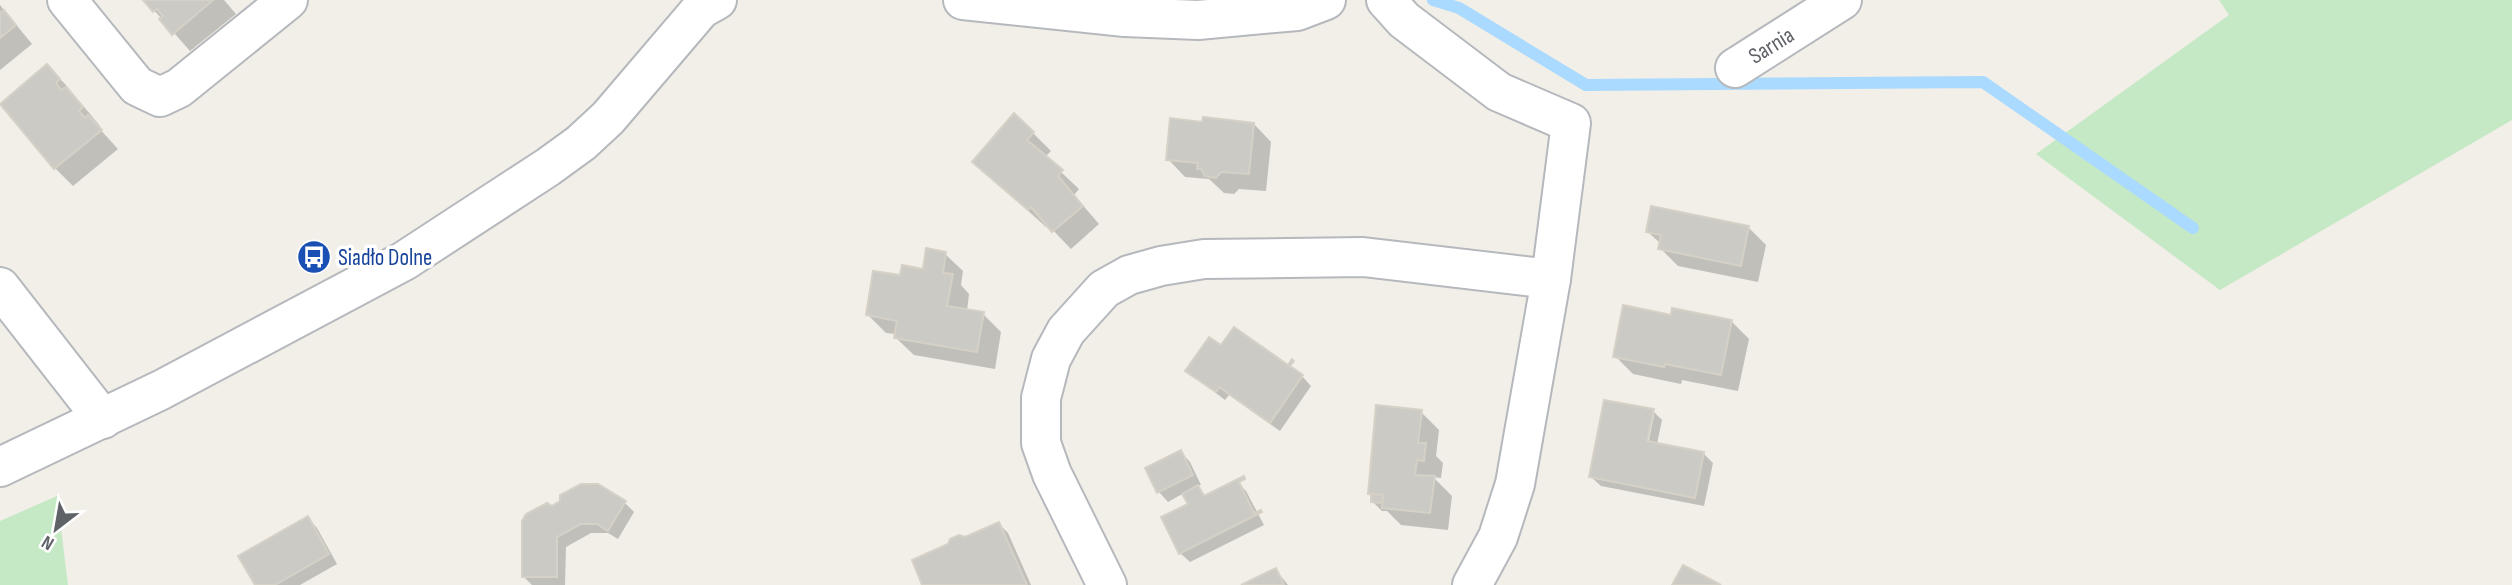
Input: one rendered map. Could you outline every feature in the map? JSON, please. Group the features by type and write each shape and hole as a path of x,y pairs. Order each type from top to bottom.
{"street":[{"path":"67,0 137,86 160,97 179,88 288,0"},
{"path":"0,467 161,390 404,261 581,143 608,118 701,9 717,0"},
{"path":"963,0 1125,17 1198,20 1297,11 1326,0"},
{"path":"1386,0 1404,20 1499,92 1571,123 1550,279 1515,484 1498,537 1472,585"},
{"name":"Sarnia","path":"1735,68 1842,0"},
{"path":"1107,585 1052,474 1041,443 1041,398 1051,359 1066,331 1104,289 1129,275 1161,266 1204,259 1363,257 1550,279"},
{"path":"0,287 103,419"}],"green space":[{"path":"2219,0 2512,0 2512,120 2220,290 2036,154 2229,15"},
{"path":"57,496 68,585 0,585 0,521"}],"building":[{"path":"143,0 213,0 172,35 159,19 163,16 157,9 153,12"},
{"path":"4,10 16,25 0,38 0,13"},
{"path":"47,64 60,79 56,83 61,90 66,87 83,107 79,111 85,118 88,115 102,130 54,169 0,104"},
{"path":"1014,113 1034,132 1027,140 1063,170 1058,176 1083,206 1052,232 1031,207 1028,210 972,162"},
{"path":"1203,117 1254,123 1249,174 1221,172 1216,178 1205,176 1201,169 1197,169 1198,163 1166,160 1170,118 1202,122"},
{"path":"1651,206 1749,226 1741,266 1658,249 1661,235 1646,232"},
{"path":"926,248 946,252 943,273 953,274 947,306 984,312 977,352 894,338 897,321 866,315 873,271 900,275 902,265 923,269"},
{"path":"1623,305 1671,315 1672,308 1732,320 1721,375 1613,357"},
{"path":"1234,327 1288,365 1292,359 1294,361 1290,366 1303,375 1270,423 1219,387 1216,392 1185,371 1209,337 1221,345"},
{"path":"1604,400 1654,409 1647,441 1704,452 1695,498 1589,477"},
{"path":"1376,405 1422,410 1418,443 1426,443 1424,461 1417,460 1415,475 1435,476 1430,513 1382,508 1383,495 1368,494"},
{"path":"1181,450 1193,475 1157,493 1145,468"},
{"path":"1244,476 1245,479 1239,482 1254,513 1261,510 1262,512 1179,554 1161,517 1188,504 1182,494 1198,485 1204,496"},
{"path":"581,484 598,484 626,501 608,531 597,524 581,524 557,537 557,577 522,577 522,521 526,514 547,503 552,506 560,501 560,495"},
{"path":"1371,494 1383,495 1382,503 1371,502"},
{"path":"308,516 329,554 275,585 255,585 238,556"},
{"path":"999,522 1027,585 922,585 912,560 948,544 950,539 959,535 965,537"},
{"path":"1683,565 1721,585 1672,585"},
{"path":"1276,568 1284,585 1241,585"}],"waterway":[{"path":"1433,0 1459,8 1586,85 1983,82 2193,228"}],"place":[{"name":"Siadło Dolne","path":"314,257"}]}
